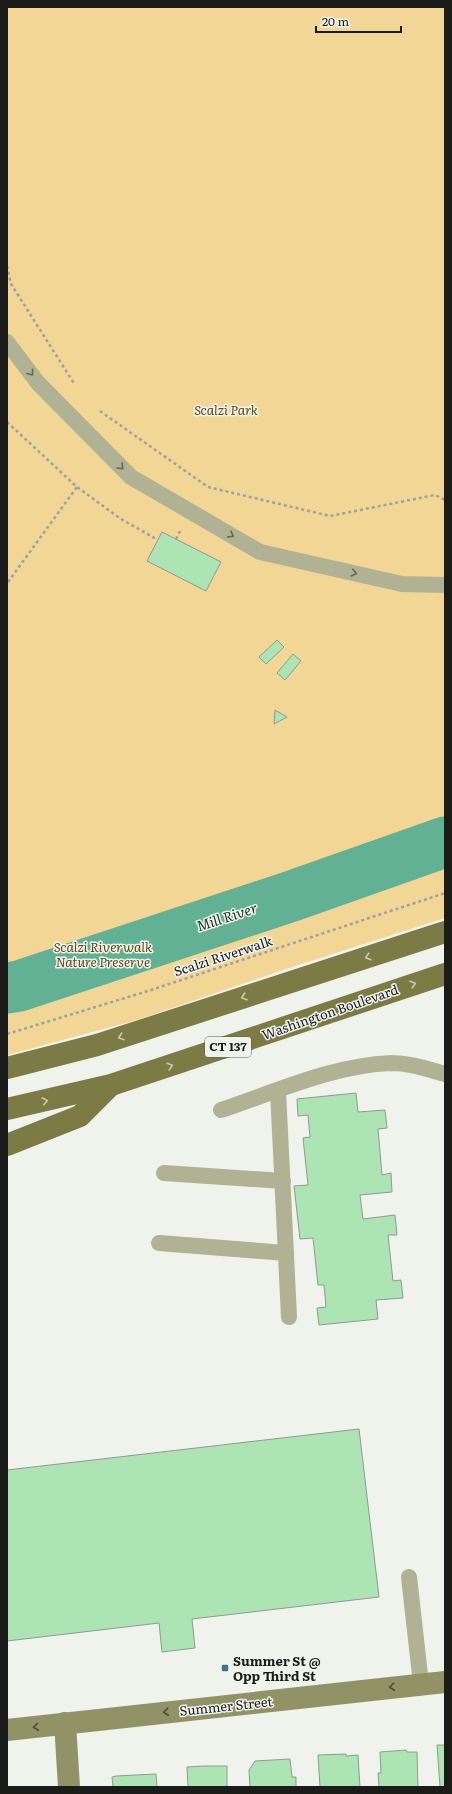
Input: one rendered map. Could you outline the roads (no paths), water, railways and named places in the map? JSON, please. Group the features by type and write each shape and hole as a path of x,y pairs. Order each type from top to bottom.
{"main road":[{"path":"7,1068 97,1045 445,932"},
{"name":"Washington Boulevard","path":"7,1109 111,1085 445,974"},
{"path":"7,1145 80,1116 111,1085"},
{"name":"Summer Street","path":"7,1730 445,1682"},
{"path":"65,1723 69,1787"}],"lane":[{"path":"7,342 38,383 131,477 260,552 402,584 445,586"},
{"path":"221,1110 341,1069 391,1063 417,1066 445,1074"},
{"path":"278,1090 290,1317"},
{"path":"164,1173 283,1181"},
{"path":"158,1243 286,1252"},
{"path":"408,1577 421,1684"}],"waterway":[{"name":"Mill River","path":"7,988 19,986 292,896 445,842"}],"place":[{"name":"Summer St @ Opp Third St","path":"225,1668"}],"park label":[{"name":"Scalzi Park","path":"226,410"},
{"name":"Scalzi Riverwalk Nature Preserve","path":"103,954"}]}
